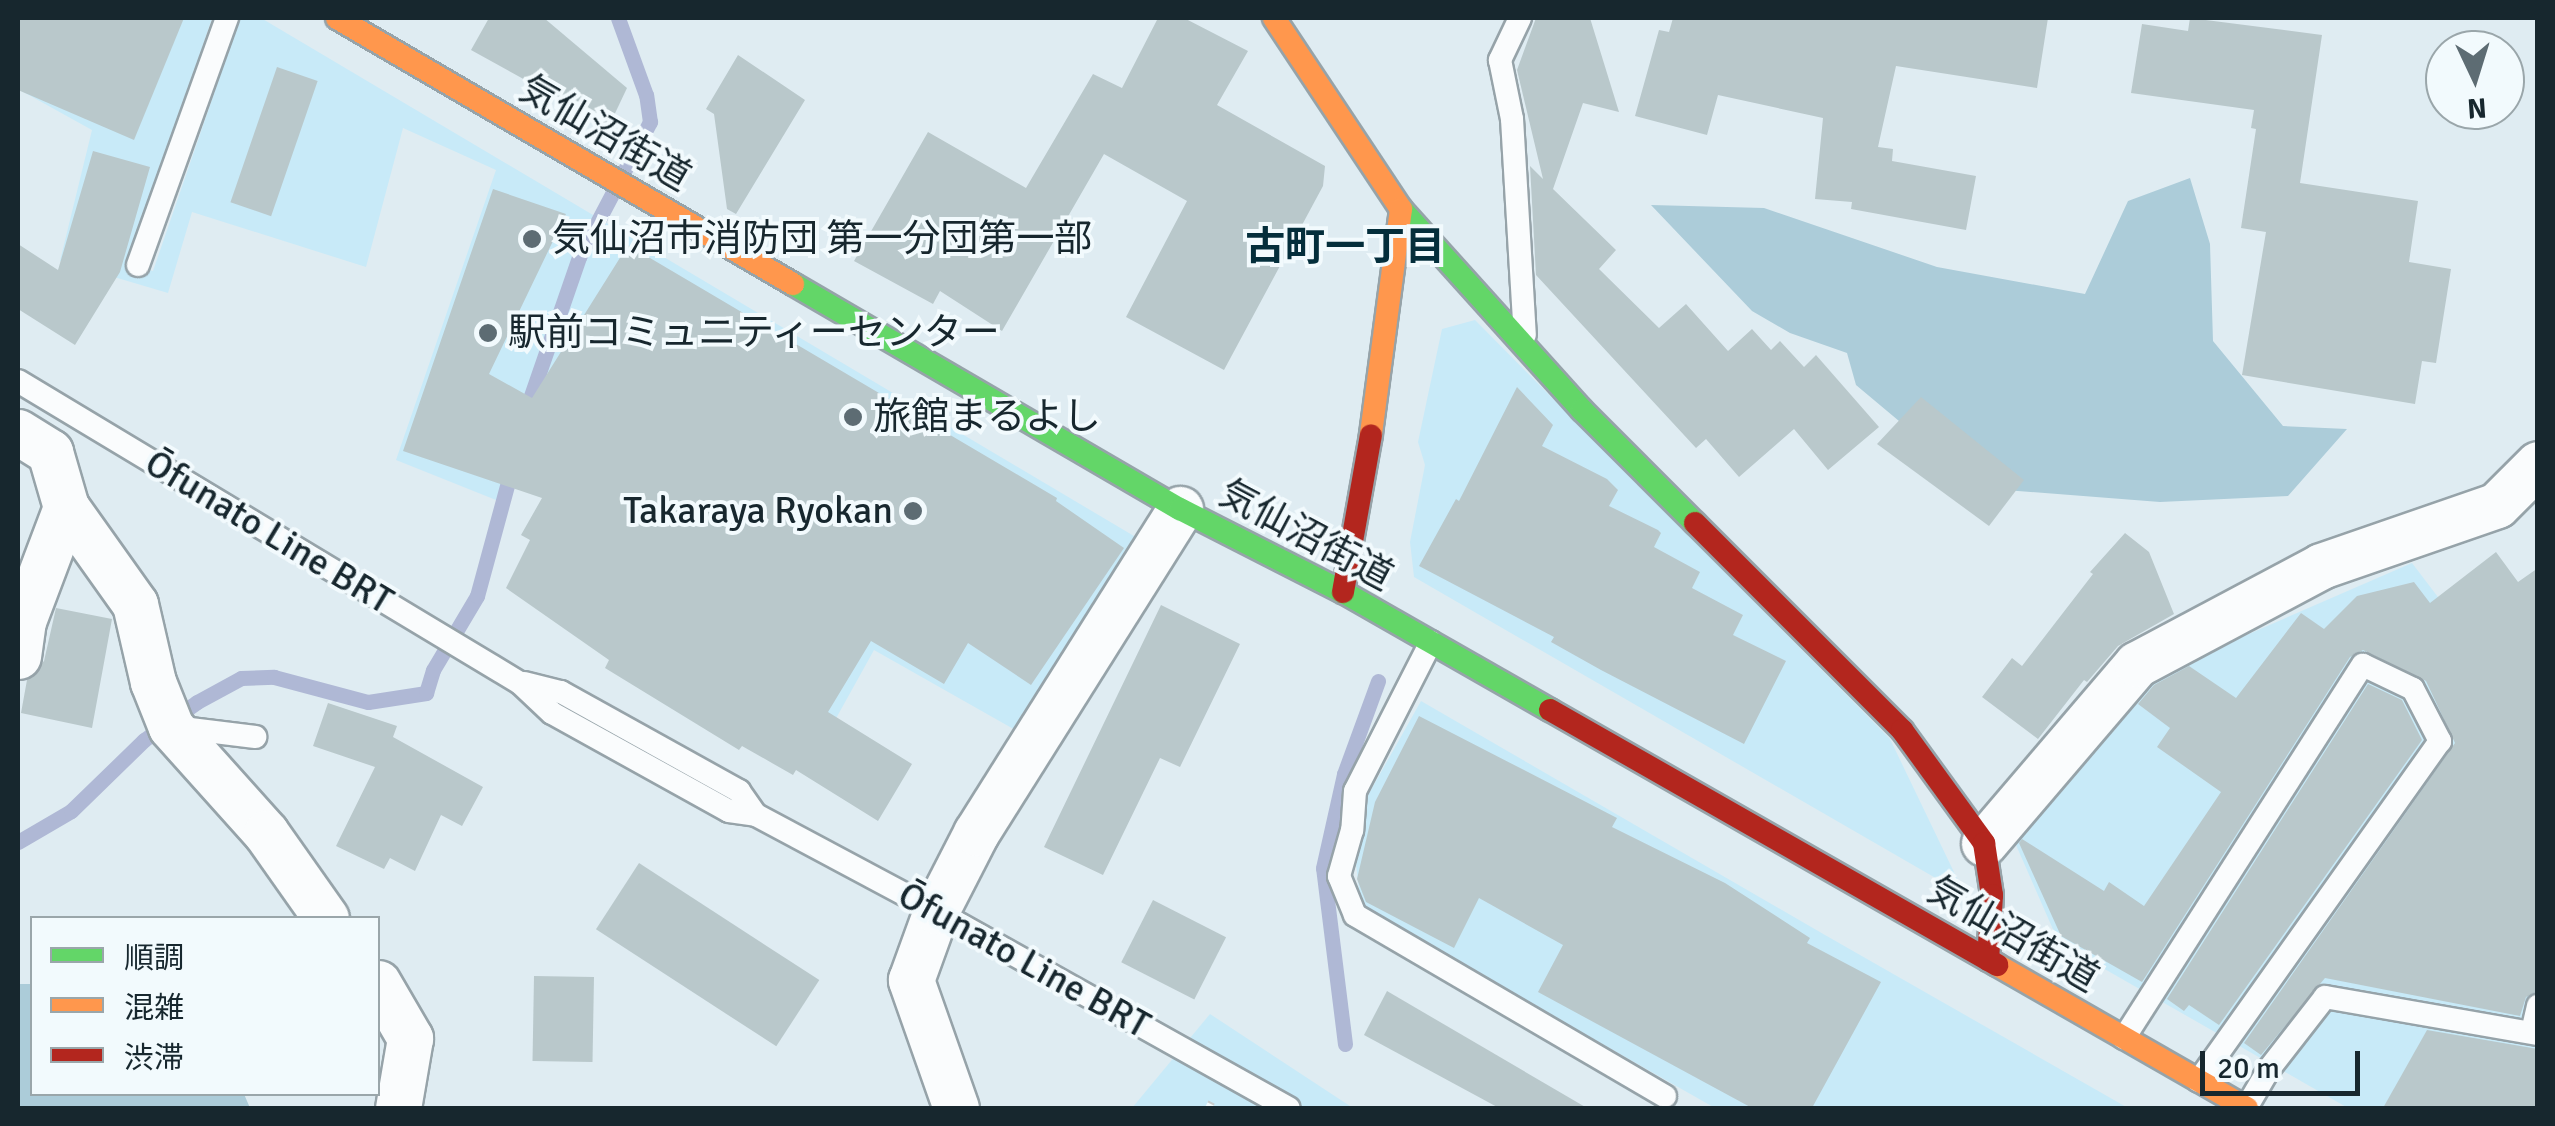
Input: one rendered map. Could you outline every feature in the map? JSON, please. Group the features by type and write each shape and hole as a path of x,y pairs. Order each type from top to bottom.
{"street":[{"name":"気仙沼街道","path":"336,18 1180,509 1343,592 2246,1108"},
{"path":"1274,18 1401,209 1649,478 1902,730 1984,842 1992,895 1988,960"},
{"path":"1343,592 1381,382 1401,209"},
{"path":"18,432 50,452 66,506 136,604 163,707 266,833 325,916"},
{"path":"1984,842 2137,664 2321,566 2498,505 2538,464"},
{"path":"18,656 23,620 66,506"},
{"path":"956,1108 911,980 936,910 976,834 1180,509"},
{"path":"380,986 410,1038 398,1108"}],"lane":[{"path":"138,265 227,18"},
{"path":"1520,18 1500,60 1512,119 1526,348"},
{"name":"Ōfunato Line BRT","path":"18,381 520,682 562,692 739,791 756,815 936,910 1290,1108"},
{"path":"1431,642 1355,791 1352,830 1338,876 1354,915 1665,1096"},
{"path":"2124,1038 2363,665 2413,689 2440,741 2198,1081"},
{"path":"163,707 255,737"},
{"path":"2246,1108 2270,1069 2325,997 2535,1033 2538,1006"}],"shaded area":[{"path":"18,18 212,18 130,265 153,271 240,18 261,18 1139,539 1017,731 874,650 834,722 537,409 506,504 396,460 496,170 403,128 366,267 192,212 168,293 60,261 92,130 18,89"},
{"path":"2190,178 2210,244 2213,341 2283,426 2347,429 2288,496 2160,502 1979,488 1856,385 1847,353 1790,333 1752,311 1651,205 1764,208 1937,267 2085,294 2128,201"},
{"path":"1475,320 1890,739 1965,895 1414,577 1410,542 1425,465 1418,442 1442,329"},
{"path":"2412,563 2537,727 2537,1108 2348,1108 2059,943 2009,829 2150,677"},
{"path":"1421,701 2128,1108 1715,1108 1361,907 1356,864 1367,797"},
{"path":"18,984 30,984 30,1096 245,1096 250,1108 18,1108"},
{"path":"1210,1014 1353,1108 1132,1108"}],"building":[{"path":"18,18 184,18 134,140 18,90"},
{"path":"489,18 544,18 627,88 609,126 471,50"},
{"path":"1158,18 1184,18 1248,51 1217,105 1325,166 1323,186 1224,370 1126,317 1187,201 1104,154 1002,331 940,291 933,304 854,261 928,132 1026,188 1093,74 1122,88"},
{"path":"1536,18 1590,18 1619,112 1583,103 1553,189 1616,250 1599,269 1659,328 1686,304 1728,351 1752,329 1771,350 1780,341 1804,367 1816,355 1879,427 1828,470 1794,429 1739,477 1706,439 1696,448 1536,275 1530,166 1543,179 1517,70"},
{"path":"1673,18 2048,18 2037,88 1896,66 1878,147 1893,149 1892,161 1976,176 1966,230 1851,209 1852,202 1815,199 1823,118 1718,95 1707,135 1635,116 1659,30 1669,32"},
{"path":"2190,18 2322,35 2300,183 2418,201 2409,262 2451,269 2436,363 2422,361 2415,404 2242,375 2266,232 2241,228 2256,129 2251,128 2254,110 2131,93 2142,24 2188,31"},
{"path":"738,55 805,100 736,214 727,209 714,114 706,109"},
{"path":"277,67 318,81 271,216 230,202"},
{"path":"93,151 150,167 120,272 75,345 18,309 18,244 58,270"},
{"path":"493,189 566,214 489,374 532,398 628,245 1057,498 1056,501 1124,548 1031,685 968,643 944,684 871,641 828,712 912,764 878,821 796,770 793,775 742,746 739,750 605,668 609,660 506,588 530,540 521,535 542,498 403,451"},
{"path":"1517,387 1553,425 1542,446 1607,479 1618,490 1609,506 1658,530 1661,533 1654,547 1700,572 1692,588 1743,615 1733,635 1786,661 1744,744 1601,670 1551,642 1554,637 1419,566 1456,499 1459,501"},
{"path":"1921,397 2024,480 1989,526 1877,444"},
{"path":"2125,533 2149,552 2174,614 2118,646 2087,682 2084,680 2038,739 1982,697 2012,658 2022,666 2093,574 2090,572"},
{"path":"2496,552 2518,582 2538,568 2538,991 2526,997 2520,1016 2325,978 2261,1055 2244,1043 2455,743 2426,681 2363,650 2350,657 2142,982 2061,936 2019,843 2022,839 2104,891 2109,882 2144,906 2221,792 2157,747 2170,728 2138,704 2154,685 2189,666 2236,698 2301,613 2324,629 2357,596 2414,582 2430,603"},
{"path":"1161,605 1240,644 1180,767 1160,758 1103,875 1044,847"},
{"path":"56,608 112,619 92,728 21,713 27,680 44,661"},
{"path":"2368,684 2402,700 2422,740 2219,1025 2189,1005 2184,1011 2167,999"},
{"path":"328,703 397,726 393,737 483,787 462,826 441,815 415,871 390,858 384,869 336,846 375,767 313,746"},
{"path":"1419,716 1617,818 1612,827 1725,883 1810,938 1807,943 1881,982 1812,1108 1752,1108 1538,992 1563,945 1479,898 1454,948 1366,902 1357,879 1375,802"},
{"path":"639,863 819,980 776,1046 596,929"},
{"path":"1153,900 1226,937 1194,1000 1121,962"},
{"path":"534,976 594,977 593,1062 533,1061"},
{"path":"1387,991 1587,1108 1499,1108 1364,1035"},
{"path":"2427,1030 2538,1049 2538,1108 2383,1108"}],"waterway":[{"path":"524,416 579,257 650,122 646,95 618,18"},
{"path":"18,842 71,811 144,740 197,702 241,678 274,677 368,702 426,693 433,670 477,596 512,467"},
{"path":"1345,1044 1323,868 1344,774 1378,681"}],"railway":[{"path":"1206,1105 1212,1108"}],"traffic: fast":[{"path":"1401,209 1582,410 1695,523"},
{"path":"793,284 1180,509 1343,592 1550,710"}],"traffic: slow":[{"path":"337,18 793,284"},
{"path":"1274,18 1401,209 1371,435"},
{"path":"1997,965 2247,1108"}],"traffic: jam":[{"path":"1343,592 1371,435"},
{"path":"1695,523 1902,730 1984,843 1992,895 1988,960"},
{"path":"1550,710 1997,965"}],"place":[{"name":"気仙沼市消防団 第一分団第一部","path":"532,239"},
{"name":"駅前コミュニティーセンター","path":"488,333"},
{"name":"旅館まるよし","path":"853,417"},
{"name":"Takaraya Ryokan","path":"913,511"}],"district":[{"name":"古町一丁目","path":"1345,247"}]}
